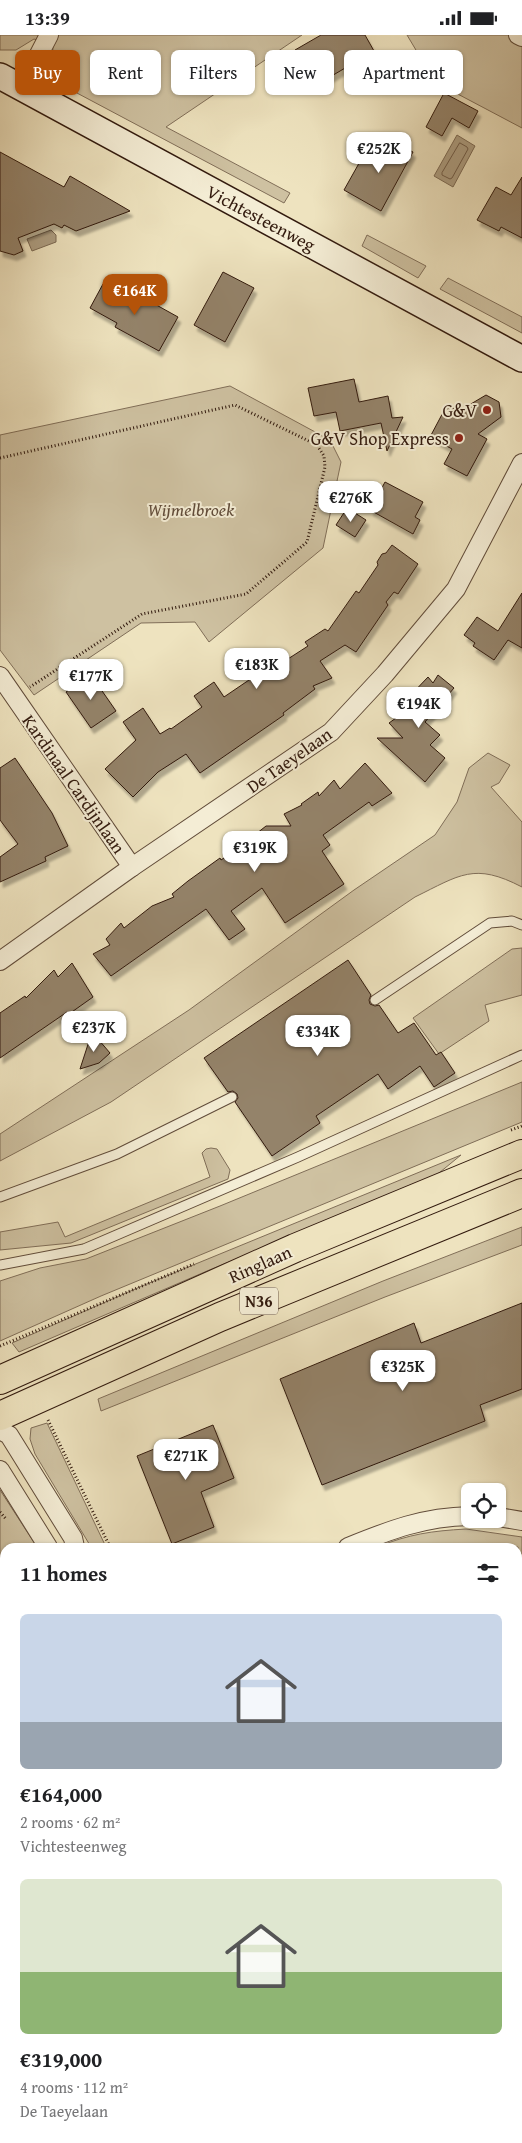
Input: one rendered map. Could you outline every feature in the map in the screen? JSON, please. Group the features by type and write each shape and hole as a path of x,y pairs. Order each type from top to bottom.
{"main road":[{"name":"Ringlaan","path":"0,1380 295,1249 522,1154"},
{"name":"Ringlaan","path":"0,1416 220,1317 522,1193"}],"street":[{"path":"41,50 49,35"},
{"path":"518,35 522,37"},
{"name":"Vichtesteenweg","path":"0,76 15,85"},
{"name":"Vichtesteenweg","path":"32,95 522,359"},
{"name":"De Taeyelaan","path":"0,961 132,867 330,733 385,674 456,589 522,463"},
{"name":"Kardinaal Cardijnlaan","path":"0,676 132,867"},
{"path":"0,1430 9,1435 73,1538 74,1543"},
{"path":"0,1470 46,1543"},
{"path":"358,1543 402,1526 445,1517 461,1516"},
{"path":"506,1518 522,1521"}],"lane":[{"path":"375,1000 490,923 512,921 522,925"},
{"path":"0,1265 84,1249 298,1157 522,1055"},
{"path":"0,1197 117,1153 232,1097"}],"path":[{"path":"0,458 235,405 317,445 324,456 324,467 307,542 246,594 142,614 14,697"},
{"path":"47,1417 108,1543"}],"green space":[{"path":"0,35 302,35 280,50 265,50 265,60 255,67 255,50 171,50 171,95 213,95 166,127 290,193 284,203 80,95 80,50 53,50 53,45 34,39 16,50 0,50"},
{"path":"407,35 522,35 522,128 460,95 463,95 463,50 416,50"},
{"path":"367,235 426,266 418,278 362,246"},
{"path":"448,278 522,317 522,333 440,289"},
{"name":"Wijmelbroek","path":"230,386 330,440 341,462 323,548 209,642 195,622 141,623 34,695 0,650 0,435"},
{"path":"488,753 510,765 499,783 491,787 522,822 522,887 491,875 467,874 415,897 111,1102 0,1161 0,1134 189,1010 354,890 435,835 457,802 469,768"},
{"path":"522,948 522,995 485,1005 489,1021 439,1054 413,1018 512,949"},
{"path":"522,1082 522,1122 101,1296 0,1341 0,1281 40,1268 86,1259"},
{"path":"206,1149 217,1149 230,1170 228,1179 71,1243 0,1250 0,1232 58,1222 65,1237 210,1177 202,1153"},
{"path":"461,1155 434,1177 207,1271 19,1352 12,1343 142,1286"},
{"path":"522,1227 522,1245 385,1297 101,1411 98,1399 383,1281"},
{"path":"47,1423 104,1543 89,1543 35,1454 30,1439 31,1428"},
{"path":"0,1490 34,1543 0,1543"},
{"path":"466,1529 522,1537 522,1543 388,1543 421,1534"}],"water":[{"path":"457,135 475,146 453,187 434,176"},
{"path":"51,230 56,235 56,242 32,251 27,239"}],"building":[{"path":"321,35 365,35 373,50 344,50 344,69 334,75 334,50 295,50"},
{"path":"443,95 448,95 478,111 469,128 452,118 442,136 426,127"},
{"path":"387,139 413,152 381,211 344,190 367,149 379,156"},
{"path":"0,152 64,187 70,176 130,211 76,231 64,225 62,228 54,224 18,238 23,251 14,255 0,251"},
{"path":"522,177 522,238 501,227 499,231 477,220 496,187 511,195"},
{"path":"223,272 254,288 225,342 194,325"},
{"path":"103,284 130,298 133,292 178,317 159,351 115,327 117,323 90,308"},
{"path":"354,379 359,402 388,396 392,418 403,417 387,451 381,423 340,431 336,412 314,416 308,388"},
{"name":"G&V Shop Express","path":"486,395 499,402 501,417 478,434 487,439 467,476 444,464 452,449 430,437 447,405 459,411"},
{"path":"385,482 423,502 415,517 420,520 413,534 370,510"},
{"path":"347,508 366,520 355,537 336,525"},
{"path":"392,545 418,564 398,594 394,592 386,602 388,605 356,652 345,645 320,661 332,678 313,686 315,689 283,713 284,715 200,773 186,754 158,772 133,797 105,769 136,740 123,722 143,708 160,734 171,729 202,707 194,696 214,682 224,697 274,663 277,666 308,646 305,642 325,629 328,631 356,591 359,593 378,565 377,562 382,554 386,553"},
{"path":"522,593 522,648 508,640 494,660 473,646 475,643 464,635 477,617 498,631"},
{"path":"91,675 116,711 91,728 66,692"},
{"path":"438,675 454,688 425,722 440,735 430,745 445,758 425,782 377,738 403,738 389,723 396,718 408,698 428,677 433,683"},
{"path":"15,758 52,813 68,846 45,857 46,861 0,882 0,857 18,844 0,820 0,768"},
{"path":"365,763 392,793 372,806 369,802 323,835 330,845 322,851 344,884 285,923 262,888 231,911 245,929 229,940 206,909 111,976 93,954 110,945 106,939 121,923 124,928 152,906 174,897 172,894 188,881 220,858 221,860 237,849 266,826 291,826 284,814 302,805 318,792 319,796 334,780 340,789"},
{"path":"348,960 371,995 370,1004 379,1005 398,1033 414,1023 436,1055 441,1052 455,1073 434,1087 420,1066 388,1089 378,1074 316,1116 320,1123 272,1156 235,1102 238,1098 237,1094 233,1091 228,1092 204,1058"},
{"path":"72,963 93,997 69,1014 67,1012 0,1058 0,1013 25,996 26,998 54,970 58,977"},
{"path":"92,1032 110,1053 99,1063 80,1069"},
{"path":"522,1303 522,1389 480,1405 485,1421 322,1485 280,1379 414,1323 421,1343"},
{"path":"213,1425 234,1478 201,1492 214,1527 172,1543 137,1456"}],"place":[{"name":"G&V","path":"487,410"},
{"name":"G&V Shop Express","path":"459,438"}]}
